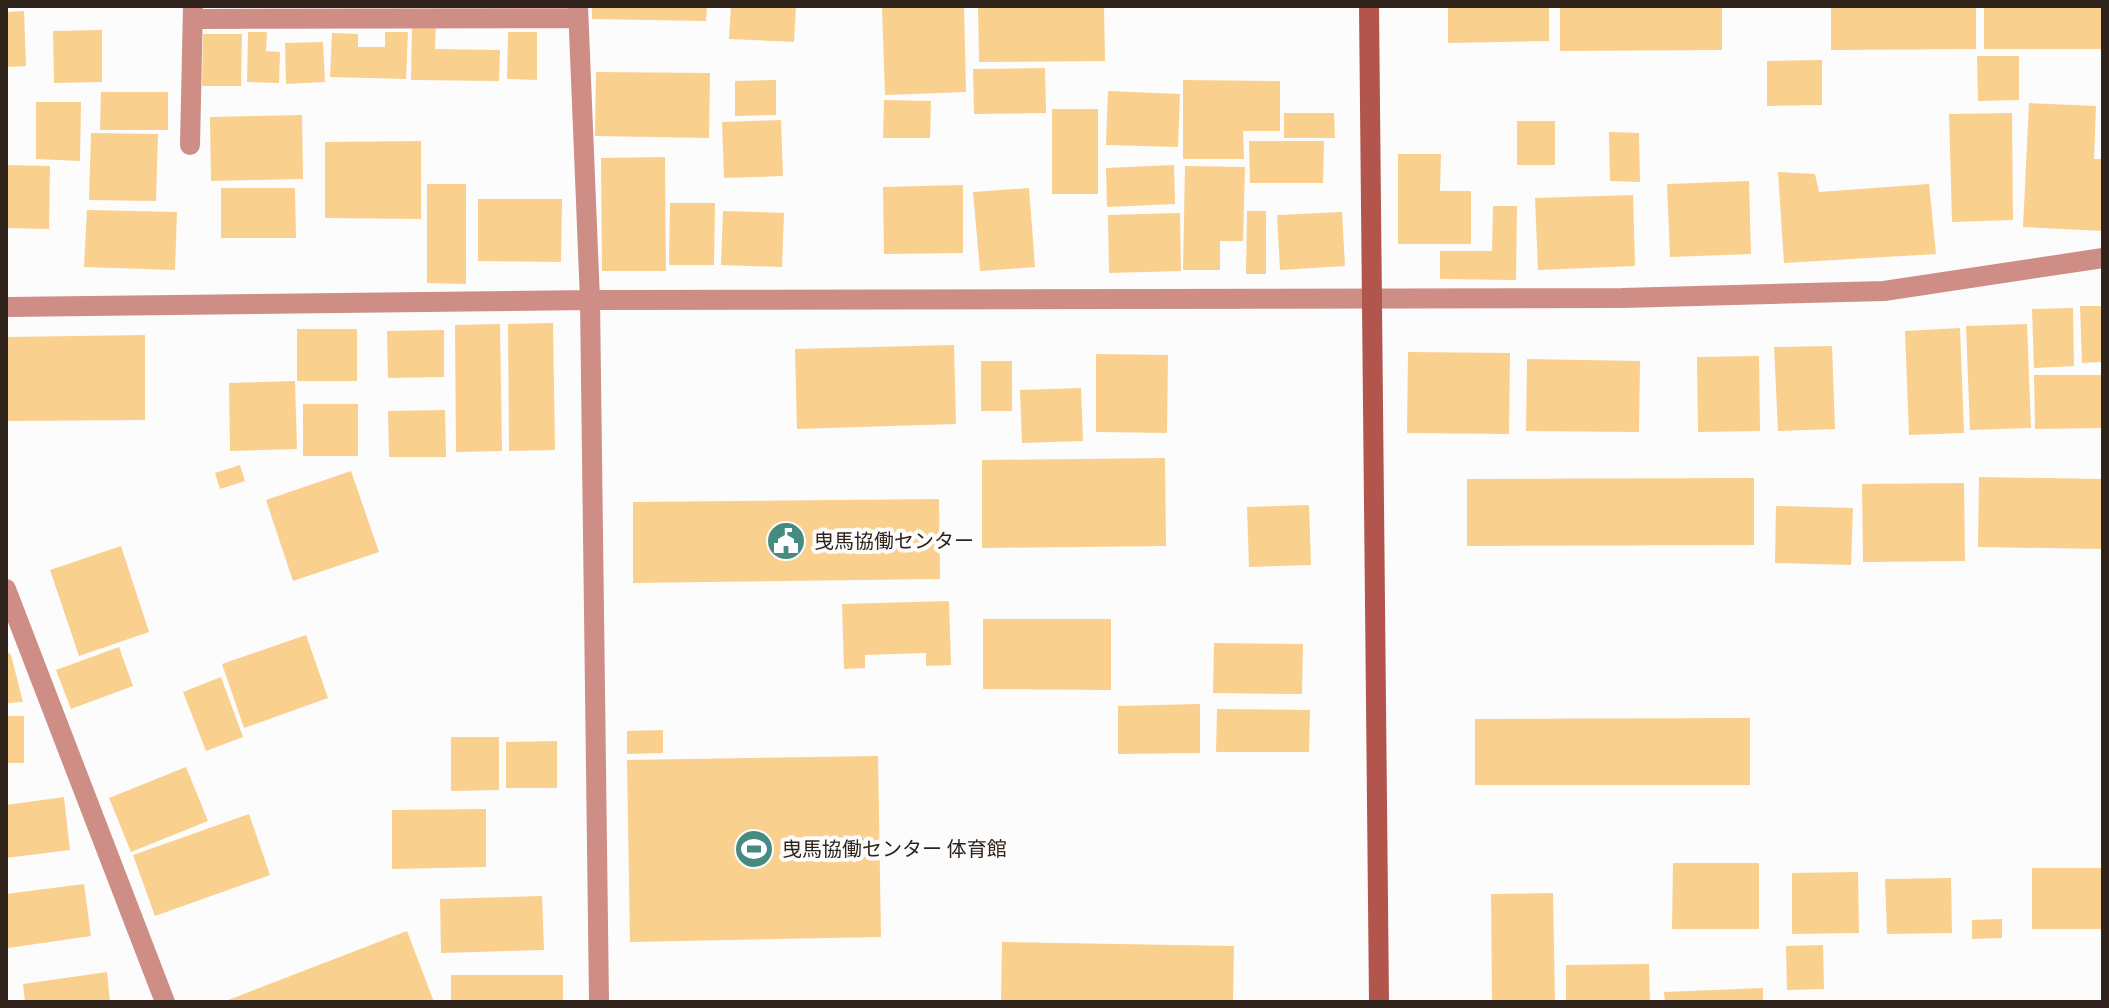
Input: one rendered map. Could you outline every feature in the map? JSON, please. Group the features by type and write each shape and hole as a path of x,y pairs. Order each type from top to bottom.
{"street":[{"path":"1369,6 1379,1002"},
{"path":"190,145 194,12 578,12 590,300 599,1002"},
{"path":"6,307 590,300 1371,300 1884,291 2103,258"},
{"path":"8,598 165,1002"}],"building":[{"path":"592,6 707,6 706,21 592,19"},
{"path":"731,6 796,6 794,42 729,39"},
{"path":"882,6 964,6 966,92 885,95"},
{"path":"978,6 1104,6 1105,61 979,62"},
{"path":"1448,6 1549,6 1549,41 1448,43"},
{"path":"1560,6 1722,6 1722,50 1560,51"},
{"path":"1831,6 1976,6 1976,49 1831,50"},
{"path":"1984,6 2103,6 2103,49 1984,49"},
{"path":"24,11 26,66 6,67 6,12"},
{"path":"412,23 436,23 435,49 500,50 499,81 411,80"},
{"path":"102,30 102,82 54,83 53,31"},
{"path":"248,32 267,32 266,51 280,52 279,83 247,82"},
{"path":"385,32 408,32 406,79 330,77 332,33 358,34 358,47 385,47"},
{"path":"508,32 537,32 537,80 507,79"},
{"path":"203,34 242,34 241,86 202,86"},
{"path":"323,42 325,82 286,84 285,43"},
{"path":"1977,56 2019,56 2019,100 1978,101"},
{"path":"1822,60 1822,105 1767,106 1767,61"},
{"path":"1045,68 1046,113 974,114 973,69"},
{"path":"596,72 710,73 709,138 595,136"},
{"path":"776,80 776,115 735,116 735,81"},
{"path":"1183,80 1280,81 1280,131 1243,131 1244,159 1183,159"},
{"path":"1108,91 1180,94 1178,147 1106,145"},
{"path":"101,92 168,92 168,130 100,130"},
{"path":"884,100 931,101 930,138 883,138"},
{"path":"36,102 81,102 80,161 36,159"},
{"path":"2029,103 2096,106 2094,159 2103,159 2103,231 2023,227"},
{"path":"1052,109 1098,109 1098,194 1052,194"},
{"path":"1284,113 1334,113 1335,138 1284,138"},
{"path":"2012,113 2013,220 1952,222 1949,114"},
{"path":"302,115 303,179 211,181 210,117"},
{"path":"781,120 783,176 724,178 722,122"},
{"path":"1517,121 1555,121 1555,165 1517,165"},
{"path":"1609,132 1639,133 1640,182 1610,181"},
{"path":"91,133 158,134 156,201 89,200"},
{"path":"421,141 421,219 325,218 325,142"},
{"path":"1249,141 1324,141 1323,183 1250,183"},
{"path":"1398,154 1441,154 1440,191 1471,191 1471,244 1398,244"},
{"path":"665,157 666,271 602,271 601,158"},
{"path":"6,165 50,166 49,229 6,228"},
{"path":"1174,165 1175,204 1107,207 1106,168"},
{"path":"1185,166 1245,167 1243,241 1220,241 1220,270 1183,270"},
{"path":"1778,172 1815,174 1819,192 1929,184 1936,254 1784,263"},
{"path":"1749,181 1751,254 1670,257 1667,184"},
{"path":"427,184 466,184 466,284 427,283"},
{"path":"963,185 963,253 884,254 883,187"},
{"path":"221,188 295,188 296,238 221,238"},
{"path":"1029,188 1035,267 980,271 973,192"},
{"path":"1633,195 1635,266 1538,270 1535,198"},
{"path":"478,199 562,199 561,262 478,261"},
{"path":"670,203 715,203 714,265 669,265"},
{"path":"1493,206 1517,206 1516,280 1440,279 1440,251 1492,251"},
{"path":"87,210 177,212 175,270 84,267"},
{"path":"723,211 784,213 782,267 721,265"},
{"path":"1247,211 1266,211 1266,274 1246,274"},
{"path":"1342,212 1345,266 1280,270 1277,215"},
{"path":"1180,213 1181,271 1109,273 1108,215"},
{"path":"2080,306 2103,306 2103,362 2082,363"},
{"path":"2073,308 2074,366 2034,368 2032,309"},
{"path":"553,323 555,450 509,451 508,324"},
{"path":"500,324 502,451 456,452 455,325"},
{"path":"2027,324 2031,428 1970,430 1966,326"},
{"path":"1960,328 1964,433 1909,435 1905,331"},
{"path":"297,329 357,329 357,381 297,381"},
{"path":"444,330 444,377 388,378 387,331"},
{"path":"145,335 145,420 6,421 6,337"},
{"path":"954,345 956,424 797,429 795,349"},
{"path":"1832,346 1835,429 1778,431 1774,347"},
{"path":"1408,352 1510,353 1509,434 1407,433"},
{"path":"1096,354 1168,355 1167,433 1096,432"},
{"path":"1759,356 1760,431 1698,432 1697,357"},
{"path":"1527,359 1640,361 1639,432 1526,431"},
{"path":"981,361 1012,361 1012,411 981,411"},
{"path":"2034,375 2103,375 2103,428 2035,429"},
{"path":"295,381 297,449 230,451 229,383"},
{"path":"1081,388 1083,441 1022,443 1020,390"},
{"path":"303,404 358,404 358,456 303,456"},
{"path":"445,410 446,457 389,457 388,411"},
{"path":"1165,458 1166,546 982,548 982,460"},
{"path":"240,465 245,481 220,489 215,473"},
{"path":"351,471 379,552 293,581 266,500"},
{"path":"1979,477 2103,479 2103,549 1978,547"},
{"path":"1754,478 1754,545 1467,546 1467,479"},
{"path":"1964,483 1965,561 1863,562 1862,484"},
{"name":"曳馬協働センター","path":"939,499 940,579 633,583 633,502"},
{"path":"1309,505 1311,565 1249,567 1247,507"},
{"path":"1776,506 1853,508 1851,565 1775,563"},
{"path":"121,546 149,632 79,656 50,570"},
{"name":"曳馬協働センター","path":"949,601 951,665 926,666 926,653 865,655 865,668 844,669 842,604"},
{"path":"983,619 1111,619 1111,690 983,689"},
{"path":"306,635 328,698 244,728 222,664"},
{"path":"1214,643 1303,644 1302,694 1213,693"},
{"path":"119,647 133,686 71,709 56,670"},
{"path":"6,650 11,655 23,702 6,703"},
{"path":"221,677 243,737 206,751 183,692"},
{"path":"1200,704 1200,753 1118,754 1118,706"},
{"path":"1217,709 1310,710 1309,752 1216,752"},
{"path":"6,716 24,716 24,763 6,763"},
{"path":"1750,718 1750,785 1475,785 1475,719"},
{"path":"663,730 663,753 627,754 627,731"},
{"path":"451,737 499,737 499,790 451,791"},
{"path":"557,741 557,788 506,788 506,742"},
{"name":"曳馬協働センター 体育館","path":"878,756 881,937 630,942 627,760"},
{"path":"186,767 208,821 131,852 109,798"},
{"path":"64,797 70,850 6,858 6,805"},
{"path":"486,809 486,867 392,869 392,810"},
{"path":"249,814 270,875 155,916 133,855"},
{"path":"1673,863 1759,863 1759,929 1672,929"},
{"path":"2032,868 2103,868 2103,929 2032,929"},
{"path":"1858,872 1859,933 1792,934 1792,873"},
{"path":"1951,878 1952,933 1887,934 1885,879"},
{"path":"84,884 91,936 8,948 6,894"},
{"path":"1553,893 1555,1002 1492,1002 1491,894"},
{"path":"542,896 544,950 441,953 440,899"},
{"path":"2002,919 2002,938 1972,939 1972,920"},
{"path":"407,931 434,1002 223,1002"},
{"path":"1002,942 1234,946 1233,1002 1001,1002"},
{"path":"1823,945 1824,989 1787,990 1786,946"},
{"path":"1649,964 1650,1002 1566,1002 1566,965"},
{"path":"107,972 110,1002 25,1002 23,984"},
{"path":"451,975 563,975 563,1002 451,1002"},
{"path":"1763,988 1763,1002 1665,1002 1664,992"}],"place":[{"name":"曳馬協働センター","path":"786,541"},
{"name":"曳馬協働センター 体育館","path":"754,849"}]}
